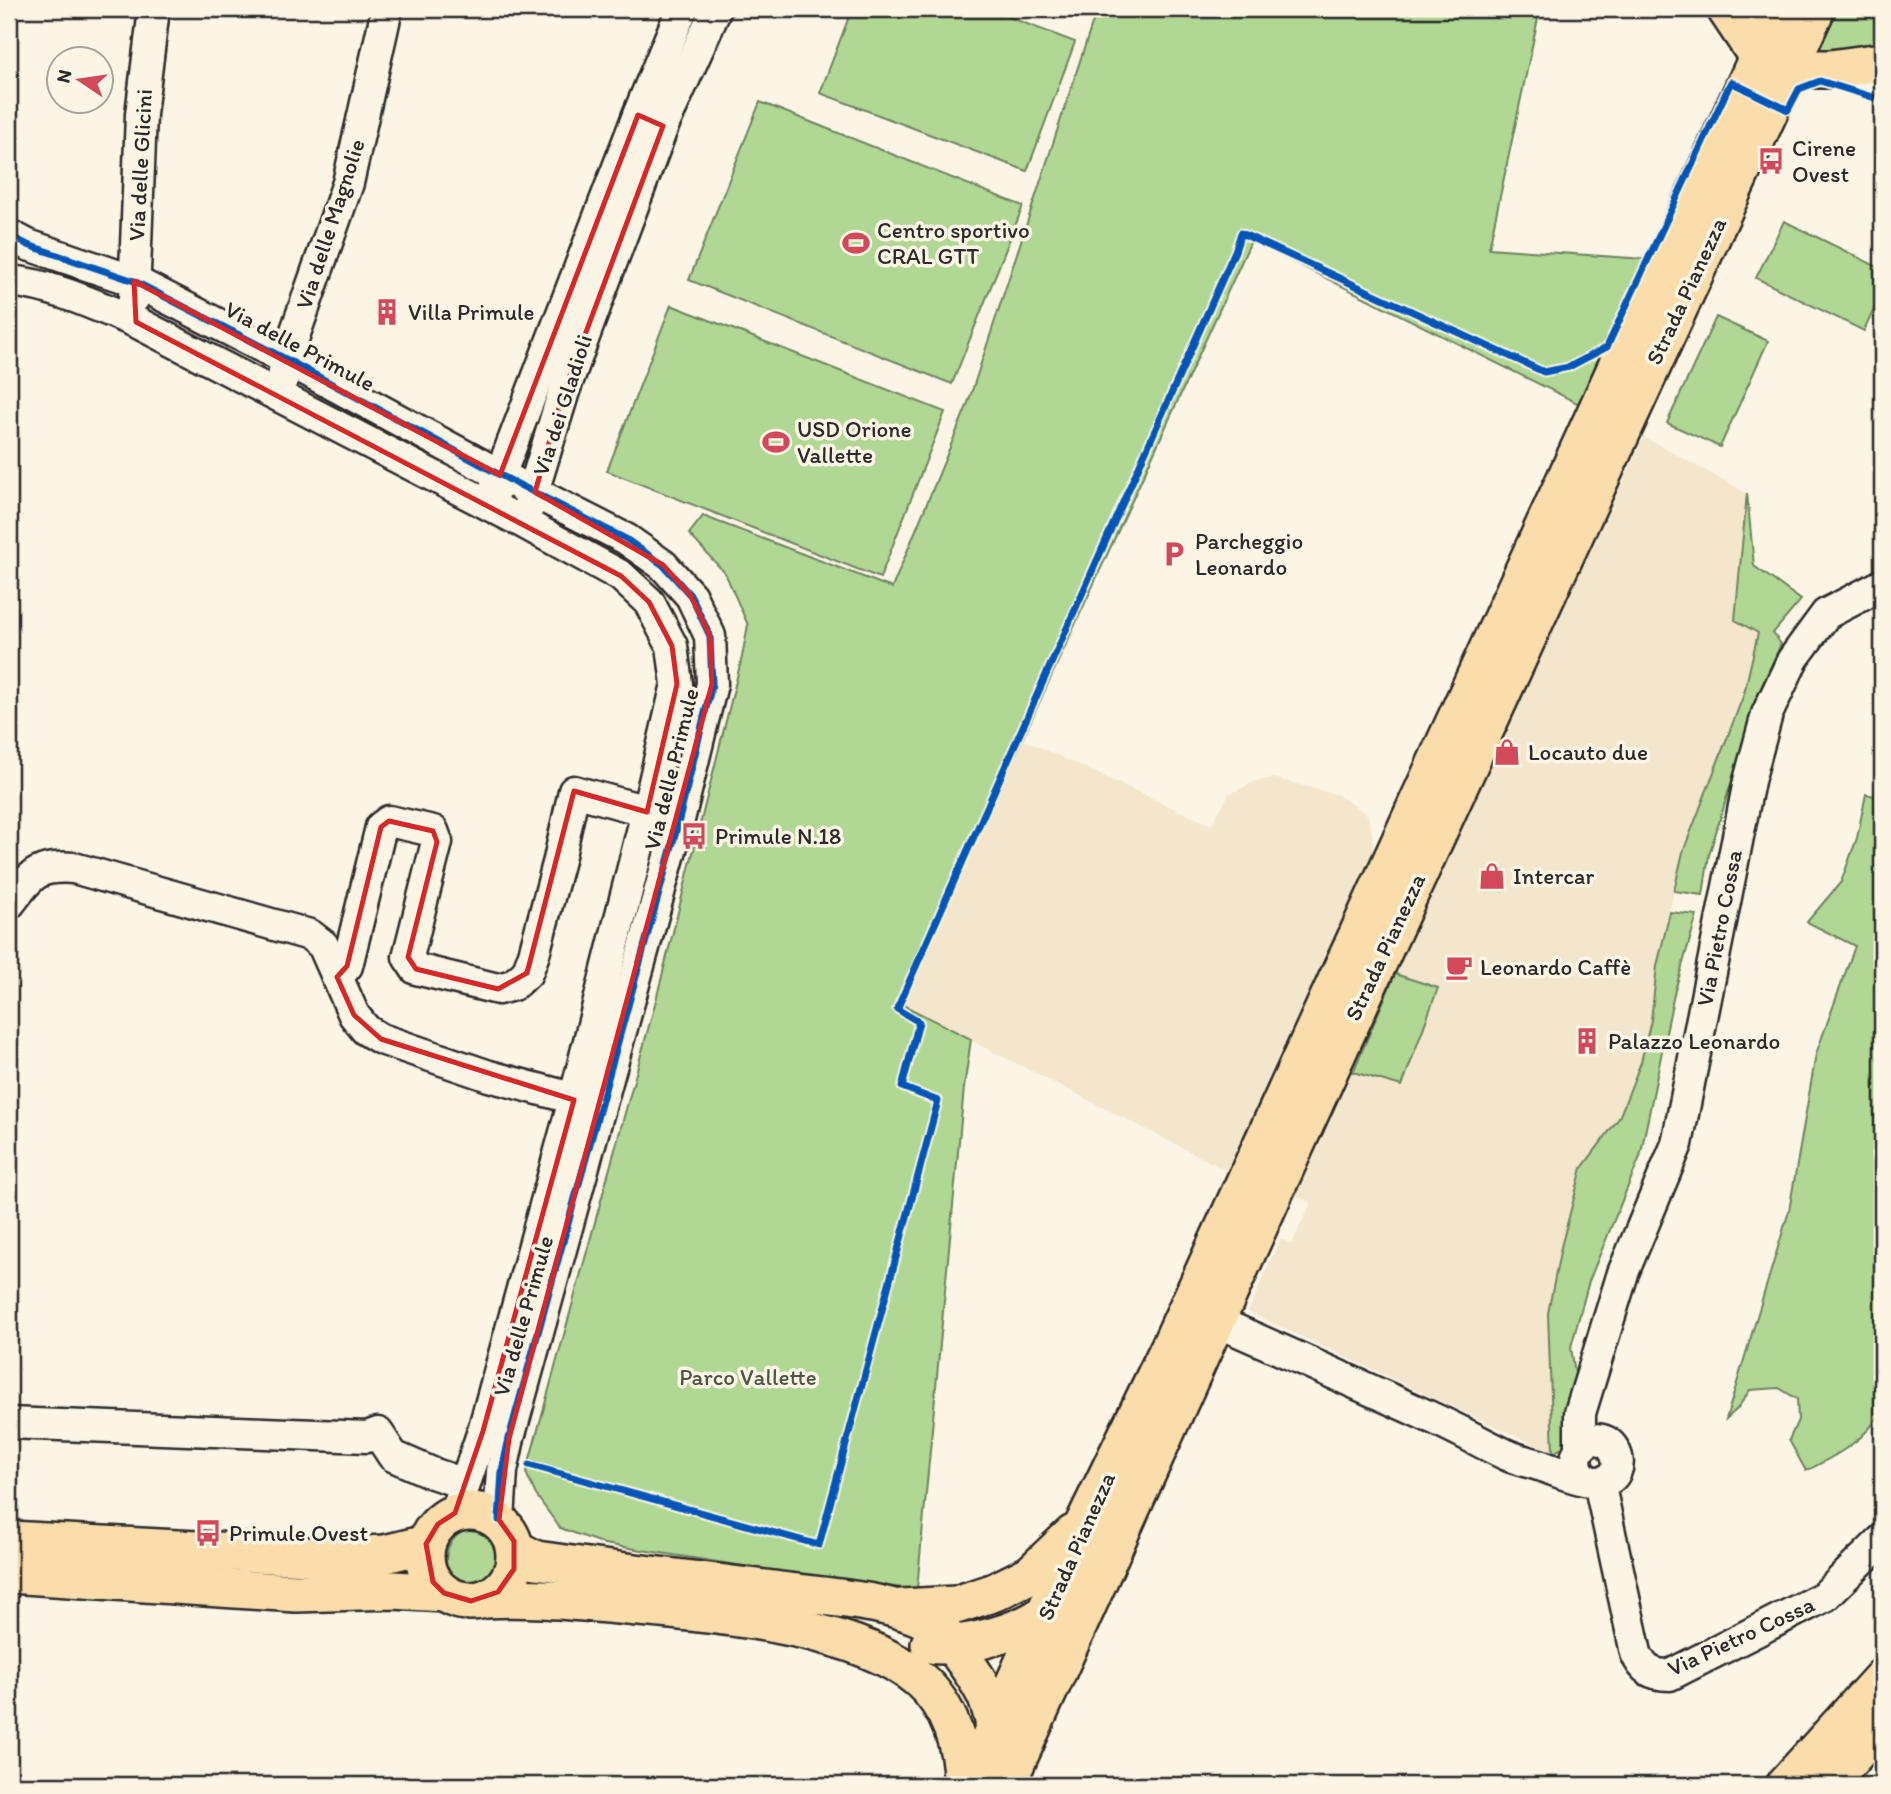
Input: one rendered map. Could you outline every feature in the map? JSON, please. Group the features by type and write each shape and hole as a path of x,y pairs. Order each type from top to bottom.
{"main road":[{"path":"1726,9 1773,63 1830,69 1882,62"},
{"name":"Strada Pianezza","path":"1773,63 1780,9"},
{"name":"Strada Pianezza","path":"1006,1785 1129,1509 1201,1315 1773,63 1816,9"},
{"name":"Strada Pianezza","path":"970,1785 1086,1520 1201,1315"},
{"path":"962,1785 962,1765 949,1720 937,1698 920,1679 872,1651 817,1633 710,1614 526,1596 471,1601 457,1599 444,1593 433,1582 426,1567 426,1544 438,1524 460,1499 465,1510 481,1511 536,1560 714,1581 891,1608 948,1606 995,1592 1031,1574 1086,1520"},
{"path":"817,1633 856,1632 937,1645 1016,1631 1046,1613 1090,1566 1129,1509"},
{"path":"485,1599 508,1582 514,1569 507,1535"},
{"path":"9,1540 327,1557 385,1554 426,1544"},
{"path":"9,1574 296,1593 393,1590 444,1593"},
{"path":"891,1608 929,1622 943,1632 986,1695 996,1726 993,1785"},
{"path":"1785,1785 1882,1678"},
{"path":"1828,1785 1882,1724"}],"street":[{"name":"Via delle Glicini","path":"136,322 134,281 141,114 154,9"},
{"name":"Via delle Magnolie","path":"281,397 286,359 348,183 387,9"},
{"name":"Via dei Gladioli","path":"489,505 500,475 589,283 650,120 682,9"},
{"name":"Via dei Gladioli","path":"650,120 716,9"},
{"path":"1830,69 1882,87"},
{"name":"Via delle Primule","path":"15,241 134,281 626,540 663,565 691,596 710,636 712,684 680,819 460,1499"},
{"name":"Via delle Primule","path":"9,281 79,299 136,322 621,576 649,603 672,646 677,684 647,811 588,1103 502,1471 507,1535"},
{"name":"Via dei Gladioli","path":"522,522 535,492 565,391 589,283"},
{"name":"Via Pietro Cossa","path":"1882,585 1826,614 1793,659 1767,714 1743,808 1677,1144 1623,1273 1588,1391 1588,1461 1636,1653 1641,1665 1649,1672 1670,1675 1825,1596 1882,1541"},
{"name":"Via delle Primule","path":"337,977 347,966 381,827 389,821 433,831 437,842 408,957 416,969 498,989 513,985 527,973 559,860 574,791 647,811"},
{"path":"647,811 680,819"},
{"path":"9,904 17,890 37,872 57,867 75,868 310,935 323,945 354,1015 366,1030 381,1039 489,1076 588,1103"},
{"path":"1201,1315 1432,1418 1509,1457 1572,1477 1588,1461"},
{"path":"9,1423 367,1437 378,1433 393,1456 460,1499"}],"highlighted area":[{"path":"638,115 663,126 564,391 535,492 663,565 691,596 710,636 712,684 509,1438 499,1520 514,1541 514,1569 498,1592 471,1601 444,1593 433,1582 426,1544 438,1524 455,1513 483,1431 574,1100 381,1039 354,1015 337,977 347,966 381,827 389,821 433,831 437,842 408,957 416,969 498,989 527,973 574,791 647,812 677,684 672,646 649,602 621,576 136,322 134,281 500,475"}],"shaded area":[{"path":"1644,437 1747,493 1735,619 1758,633 1744,694 1683,852 1657,966 1651,1020 1641,1062 1619,1118 1582,1168 1561,1247 1548,1313 1553,1453 1248,1312 1280,1239 1292,1244 1311,1203 1295,1196 1440,873"},
{"path":"1024,740 1211,825 1229,794 1256,781 1274,778 1338,795 1367,814 1372,832 1373,852 1228,1171 901,1005 1011,762"}],"green space":[{"path":"852,9 987,9 1075,42 1027,171 820,93"},
{"name":"Parco Vallette","path":"1097,9 1540,9 1489,248 1644,259 1581,405 1251,241 901,1004 971,1039 964,1088 917,1589 845,1582 604,1544 560,1528 536,1495 526,1473 655,1004 748,625 725,573 689,534 703,516 892,588 967,406"},
{"path":"1828,9 1882,9 1882,52 1805,57"},
{"name":"Centro sportivo CRAL GTT","path":"760,102 1023,206 952,384 689,280"},
{"path":"1784,221 1882,269 1882,292 1864,331 1756,278"},
{"name":"USD Orione Vallette","path":"671,305 945,412 880,578 607,471"},
{"path":"1716,317 1768,341 1720,447 1667,423"},
{"path":"1747,493 1754,566 1801,600 1773,633 1781,644 1759,692 1709,855 1703,895 1674,891 1683,852 1744,694 1758,633 1735,620"},
{"path":"1866,794 1882,798 1882,1410 1876,1421 1859,1439 1806,1471 1789,1440 1798,1420 1797,1399 1779,1388 1750,1390 1726,1419 1789,1211 1816,1054 1855,946 1807,922 1841,882 1857,838"},
{"path":"1670,912 1697,915 1674,994 1640,1157 1589,1281 1571,1347 1576,1380 1567,1445 1553,1453 1548,1313 1561,1247 1582,1168 1619,1118 1641,1062 1651,1020 1657,966"},
{"path":"1395,974 1438,988 1402,1086 1353,1072"},
{"path":"479,1527 492,1530 502,1537 509,1547 512,1560 509,1573 502,1583 492,1590 479,1593 466,1590 456,1583 449,1573 446,1560 449,1547 456,1537 466,1530"}],"cycle path":[{"path":"529,1465 819,1545 938,1101 902,1087 919,1022 897,1009 1241,233 1544,372 1569,367 1607,347 1731,82 1788,110 1799,89 1820,81 1882,100"},
{"path":"9,235 28,245 134,281 626,539 663,565 691,596 710,636 712,684 678,824 509,1438 502,1471 499,1520"}],"place":[{"name":"Cirene Ovest","path":"1771,161"},
{"name":"Centro sportivo CRAL GTT","path":"856,243"},
{"name":"Villa Primule","path":"387,312"},
{"name":"USD Orione Vallette","path":"776,442"},
{"name":"Parcheggio Leonardo","path":"1174,554"},
{"name":"Locauto due","path":"1507,752"},
{"name":"Primule N.18","path":"694,836"},
{"name":"Intercar","path":"1492,876"},
{"name":"Leonardo Caffè","path":"1459,967"},
{"name":"Palazzo Leonardo","path":"1587,1041"},
{"name":"Primule Ovest","path":"208,1533"}]}
